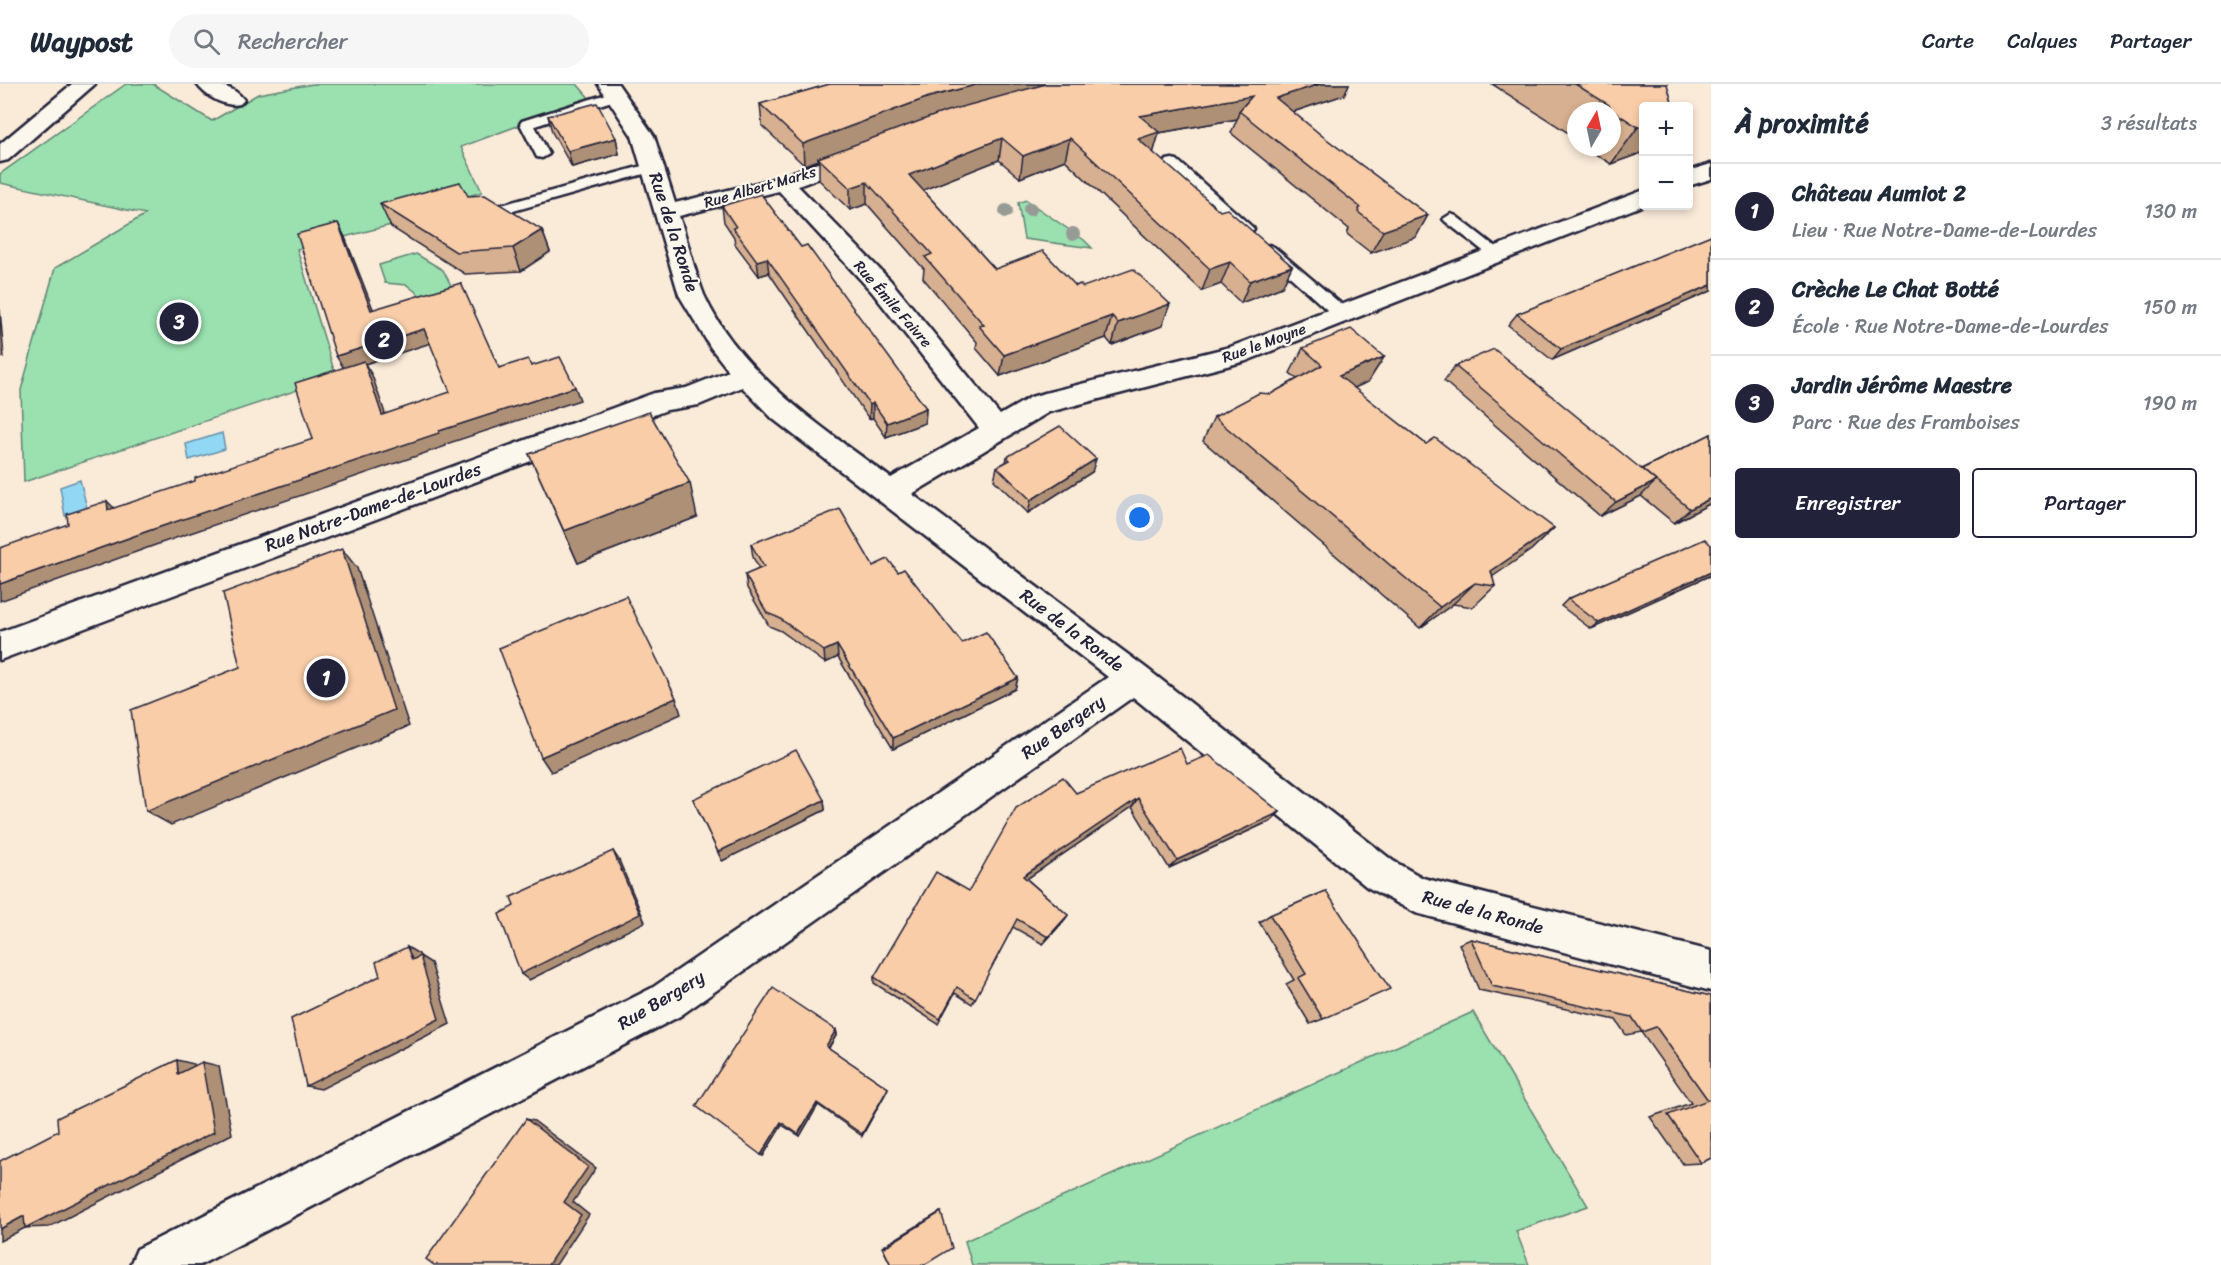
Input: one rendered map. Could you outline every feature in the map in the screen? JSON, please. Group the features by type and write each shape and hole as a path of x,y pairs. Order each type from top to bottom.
{"street":[{"path":"0,155 85,84"},
{"path":"207,84 233,100"},
{"name":"Rue de la Ronde","path":"612,90 643,136 692,295 720,342 746,375 783,412 1134,678 1380,874 1416,895 1711,971"},
{"name":"Rue Albert Marks","path":"667,212 785,183 882,147"},
{"path":"1693,178 1711,171"},
{"name":"Rue Émile Faivre","path":"785,183 792,194 881,286 996,430"},
{"name":"Rue le Moyne","path":"890,493 1041,404 1237,355 1639,199"},
{"name":"Rue Notre-Dame-de-Lourdes","path":"0,646 664,400 689,398 746,375"},
{"name":"Rue Bergery","path":"153,1265 666,1002 1134,678"}],"lane":[{"path":"542,154 527,124 612,90"},
{"path":"1172,164 1341,314"},
{"path":"499,210 653,167"},
{"path":"1451,219 1496,254"}],"green space":[{"path":"126,84 153,84 212,121 258,94 313,84 577,84 590,99 461,147 482,192 451,201 462,207 297,249 336,377 24,482 21,390 55,268 146,214 0,183 0,174"},
{"path":"1026,200 1092,248 1024,239 1018,203"},
{"path":"416,254 443,270 453,289 422,297 407,285 385,283 379,265"},
{"path":"1473,1012 1588,1206 1516,1231 1529,1265 972,1265 965,1241"}],"water":[{"path":"222,433 225,449 189,460 186,444"},
{"path":"80,480 87,508 69,517 65,516 60,487"}],"building":[{"path":"830,84 979,84 929,97 803,144 760,104"},
{"path":"1046,84 1320,84 1276,98 1321,135 1428,215 1383,231 1358,212 1360,207 1239,111 1252,96 1140,116 1159,132 1138,139 1220,211 1227,209 1292,266 1250,281 1230,262 1210,269 1070,138 1023,156 1002,138 909,175 995,269 1043,251 1076,286 1080,284 1083,287 1133,269 1170,304 1118,323 1112,316 1004,355 979,326 984,325 925,257 932,254 867,182 850,188 818,158 947,111"},
{"path":"1575,84 1667,84 1672,102 1639,102 1638,127 1621,116 1621,102 1604,102"},
{"path":"597,103 616,138 568,151 548,116"},
{"path":"460,182 468,196 485,195 542,230 513,248 456,252 380,204"},
{"path":"761,194 801,247 807,245 926,408 887,423 873,403 870,405 767,258 757,261 733,228 736,227 722,206"},
{"path":"338,223 371,310 461,283 499,368 528,359 531,366 560,357 575,387 439,431 439,433 148,531 0,584 0,548 68,524 67,514 107,501 108,510 313,439 295,383 364,361 382,415 450,392 424,329 336,356 297,234"},
{"path":"1711,235 1711,285 1561,349 1517,314"},
{"path":"1351,329 1384,357 1339,376 1426,444 1435,438 1554,528 1491,571 1495,586 1475,583 1440,607 1214,417 1259,393 1271,394 1322,365 1303,348"},
{"path":"1494,349 1656,481 1616,502 1455,366"},
{"path":"649,412 690,483 564,531 529,454"},
{"path":"1060,426 1096,459 1031,500 997,467 1010,460 1007,457"},
{"path":"1711,434 1711,498 1690,509 1642,469"},
{"path":"840,509 873,566 888,559 898,572 904,569 962,643 986,632 1018,678 893,738 837,645 824,651 779,618 767,613 745,575 764,567 751,544"},
{"path":"1705,539 1711,545 1711,572 1599,623 1568,599"},
{"path":"342,549 394,710 146,811 131,710 240,667 223,593"},
{"path":"626,596 676,698 541,757 499,648"},
{"path":"1180,748 1187,764 1209,755 1280,812 1177,860 1138,798 1023,876 1068,915 1048,937 1017,919 975,999 957,987 940,1019 874,977 936,872 969,891 1016,808 1063,777 1076,793"},
{"path":"796,750 824,800 718,852 693,799"},
{"path":"613,851 640,914 521,974 499,914 514,906 511,897"},
{"path":"1326,891 1390,989 1323,1019 1298,978 1306,974 1270,915"},
{"path":"1471,939 1711,996 1711,1158 1701,1163 1668,1115 1708,1100 1656,1027 1642,1032 1632,1017 1492,986"},
{"path":"407,947 412,960 420,956 439,1019 306,1086 291,1019 380,976 376,962"},
{"path":"773,988 836,1030 826,1046 888,1088 862,1134 817,1103 798,1134 781,1122 761,1155 696,1106"},
{"path":"177,1060 178,1074 202,1062 214,1132 25,1228 24,1216 0,1229 0,1161 58,1131 57,1118"},
{"path":"526,1119 588,1167 564,1202 581,1215 548,1265 434,1265 426,1259"},
{"path":"941,1212 952,1248 924,1265 891,1265 883,1248"}],"place":[{"name":"Jardin Jérôme Maestre","path":"179,322"},
{"name":"Crèche Le Chat Botté","path":"384,340"},
{"name":"Château Aumiot 2","path":"326,678"}]}
